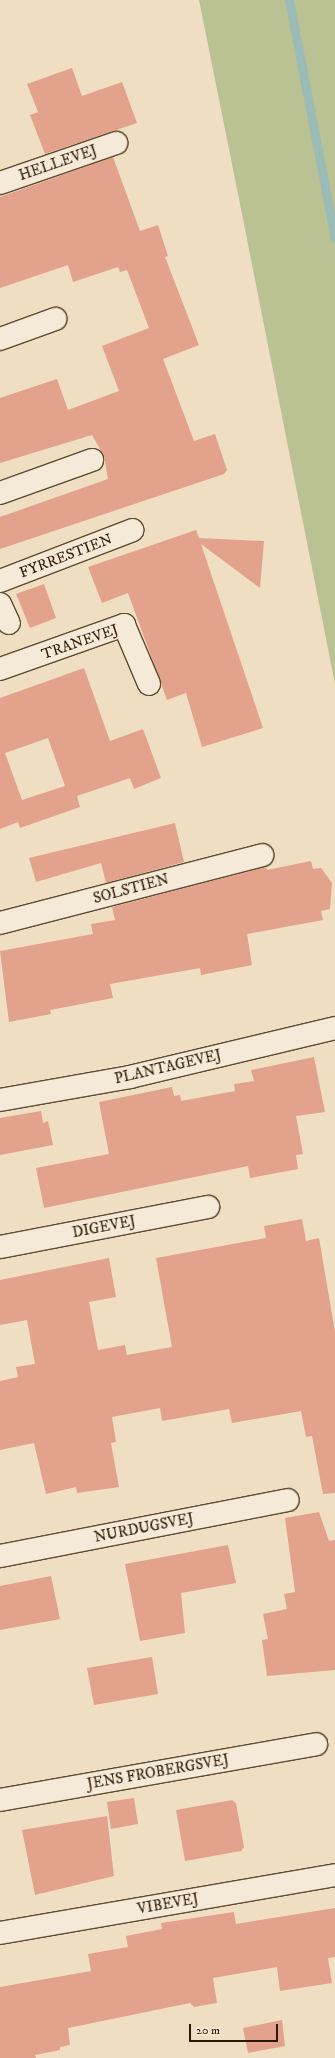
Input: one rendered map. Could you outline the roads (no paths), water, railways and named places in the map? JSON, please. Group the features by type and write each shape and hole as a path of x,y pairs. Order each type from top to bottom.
{"street":[{"name":"HELLEVEJ","path":"0,183 116,143"},
{"path":"0,339 55,319"},
{"path":"0,493 92,460"},
{"name":"FYRRESTIEN","path":"0,581 133,530"},
{"name":"TRANEVEJ","path":"0,669 124,625 149,684"},
{"name":"SOLSTIEN","path":"0,922 262,855"},
{"name":"PLANTAGEVEJ","path":"0,1100 130,1077 335,1028"},
{"name":"DIGEVEJ","path":"0,1247 208,1207"},
{"name":"NURDUGSVEJ","path":"0,1556 288,1500"},
{"name":"JENS FROBERGSVEJ","path":"0,1800 316,1744"},
{"name":"VIBEVEJ","path":"0,1933 335,1875"}],"waterway":[{"path":"289,0 335,238"}]}
